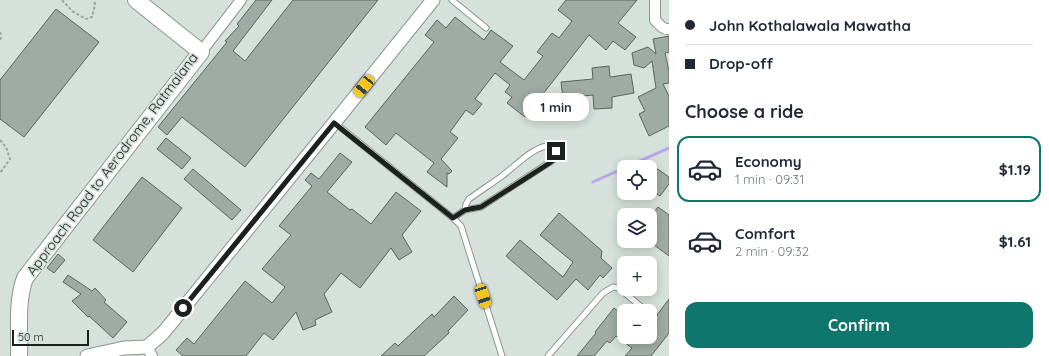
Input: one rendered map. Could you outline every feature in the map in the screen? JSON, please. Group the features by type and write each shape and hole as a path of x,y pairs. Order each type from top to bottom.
{"main road":[{"name":"Approach Road to Aerodrome, Ratmalana","path":"19,356 20,299 21,288 25,278 200,52 136,0"}],"street":[{"path":"200,52 241,0"},
{"path":"87,356 124,348 150,352 163,333 433,0"},
{"path":"655,0 655,20 660,26 669,29"}],"lane":[{"path":"452,0 486,28"},
{"path":"334,123 461,226 502,356"},
{"path":"453,218 465,210 481,207 548,164 556,158 556,151 551,145 544,146 526,157 503,176 469,199 465,210"},
{"path":"548,356 603,293 613,287 619,288 638,304"}],"path":[{"path":"62,0 72,11 86,19 92,17 95,5 94,0"},
{"path":"0,32 0,41"},
{"path":"0,140 6,147 10,159 0,173"}],"building":[{"path":"256,0 272,0 233,51 245,61 293,0 378,0 245,167 182,117 167,135 158,127 227,42 225,41 239,26 237,24"},
{"path":"566,0 637,0 618,23 636,37 625,50 613,41 606,50 589,35 525,117 507,103 512,97 505,92 510,85 495,73 475,99 482,104 473,115 466,110 450,132 458,138 441,159 452,171 449,174 447,173 447,187 427,172 434,163 396,133 386,145 365,127 434,42 425,35 437,20 446,28 455,17 484,40 491,30 513,46 500,62 524,80 543,56 537,52 552,33 559,38 572,21 558,10"},
{"path":"56,9 99,42 24,137 0,119 0,80"},
{"path":"669,36 669,52 665,53 669,71 669,83 663,84 669,96 669,126 649,136 639,114 645,111 638,97 656,88 652,61 644,68 634,65 632,53 648,47 656,54 653,39"},
{"path":"609,66 610,77 631,74 634,93 612,97 612,108 594,109 593,95 563,98 561,82 593,79 592,68"},
{"path":"166,138 191,158 182,169 157,149"},
{"path":"340,153 352,162 327,192 371,224 396,192 421,211 402,235 412,252 399,260 391,248 360,288 341,273 324,294 332,312 315,320 316,325 303,330 296,312 273,340 264,333 246,356 183,356 176,350 187,338 194,344 245,281 272,303 285,287 262,269 291,235 279,226 312,186 305,180 311,173 319,179"},
{"path":"193,169 241,210 232,220 184,179"},
{"path":"657,169 669,177 669,184 660,196 657,194"},
{"path":"142,177 182,208 133,272 93,240"},
{"path":"658,207 669,215 669,256 657,247"},
{"path":"559,213 602,251 601,258 612,268 603,278 600,275 588,290 576,279 557,300 506,256 520,240 563,277 573,262 540,235"},
{"path":"58,254 65,260 54,273 47,268"},
{"path":"68,275 92,291 95,288 106,300 104,302 127,322 113,338 72,301 81,294 63,282"},
{"path":"454,296 468,310 448,331 449,333 424,356 381,356 395,343 398,346 432,314 434,317"},
{"path":"669,299 669,333 651,356 625,356 632,348 627,344 657,344 657,315"},
{"path":"614,308 617,310 617,337 616,336 610,343 607,341 594,356 577,356 596,333 595,332"}],"waterway":[{"path":"642,160 669,148"},
{"path":"593,182 617,171"}],"route":[{"path":"183,308 334,123 453,218 465,210 481,207 548,164 556,158 556,151"}]}
